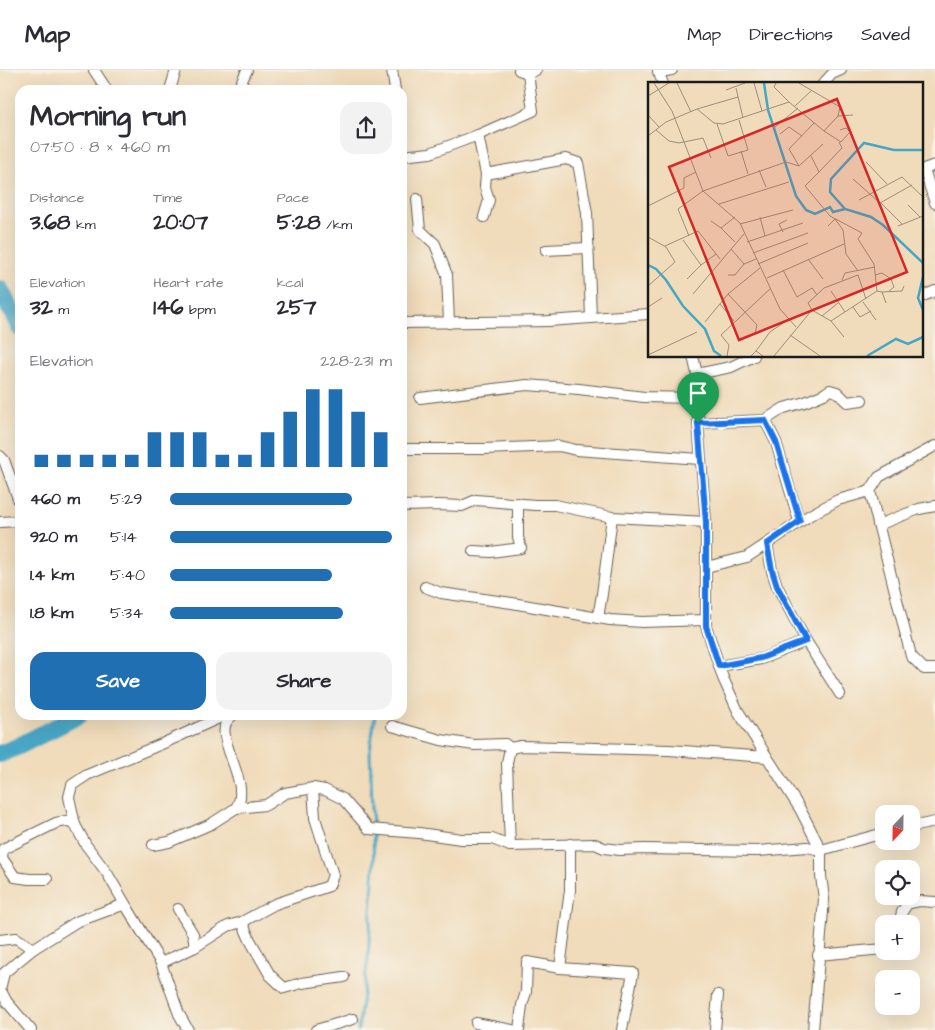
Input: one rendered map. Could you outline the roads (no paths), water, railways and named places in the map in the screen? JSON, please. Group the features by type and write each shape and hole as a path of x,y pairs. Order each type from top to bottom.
{"street":[{"path":"94,70 104,85"},
{"path":"172,85 176,70"},
{"path":"240,85 247,70"},
{"path":"392,70 394,85"},
{"path":"658,71 672,70"},
{"path":"825,82 832,74 841,70"},
{"path":"407,155 430,153 478,135 533,110 528,71"},
{"path":"478,135 486,174 485,187 489,200 484,217"},
{"path":"486,174 566,159 578,164 587,213 591,317"},
{"path":"935,165 922,170 935,203"},
{"path":"417,199 420,230 435,244 447,275 449,323"},
{"path":"546,250 587,248"},
{"path":"922,297 935,291"},
{"path":"407,323 548,321 648,314"},
{"path":"693,358 697,374 700,459 706,522 706,626 719,666 738,711 800,808 821,850 821,876 824,899 813,1030"},
{"path":"697,374 731,367 750,358"},
{"path":"420,398 526,385 579,388 644,397 698,398"},
{"path":"698,423 765,420 784,408 805,402 830,390 837,392 847,402 862,400"},
{"path":"765,420 776,442 800,521"},
{"path":"407,448 483,449 559,446 576,450 700,459"},
{"path":"706,567 747,557 800,521 838,500 870,491 879,477 935,446"},
{"path":"0,456 4,460 15,490"},
{"path":"870,491 911,656 924,669 935,670"},
{"path":"407,506 439,504 462,506 476,500 534,505 555,504 612,517 706,522"},
{"path":"474,550 491,552 521,548 518,537 518,503"},
{"path":"878,525 919,509 935,506"},
{"path":"598,618 612,517"},
{"path":"0,522 15,521"},
{"path":"767,544 777,586 806,641 840,694"},
{"path":"425,587 441,593 598,618 642,622 706,620"},
{"path":"719,666 761,658 806,641"},
{"path":"188,1030 179,1014 161,963 107,873 86,845 75,825 69,797 72,785 87,775 220,720"},
{"path":"226,720 224,729 242,790 236,808"},
{"path":"392,726 441,740 474,745 505,744 510,748 521,746 669,750 767,757"},
{"path":"510,748 507,763 510,846"},
{"path":"161,963 195,947 228,926 242,922 275,904 329,886 334,875 316,818 313,788"},
{"path":"153,845 169,842 211,824 236,808 266,805 285,793 313,788 326,790 343,799 369,829 419,832 461,839 492,840 510,846 595,844 604,848 620,850 758,851 807,847 821,850 875,835"},
{"path":"47,879 30,880 15,877 2,858 3,849 56,823 66,821 75,825"},
{"path":"920,825 935,822"},
{"path":"560,968 570,890 570,844"},
{"path":"901,915 907,904 920,901 935,902"},
{"path":"31,1030 7,1002 0,989 4,973 33,948 76,922 125,904"},
{"path":"178,909 193,934 195,947"},
{"path":"242,922 270,976 284,988 302,983 344,977"},
{"path":"0,940 16,938 33,948"},
{"path":"818,955 875,950"},
{"path":"519,1030 522,1005 526,992 527,962 560,968 633,973 622,1030"},
{"path":"715,1030 718,995"},
{"path":"316,1030 353,1019"},
{"path":"476,1023 512,1030"}],"waterway":[{"path":"0,289 15,318"},
{"path":"0,754 69,720"},
{"path":"358,1030 368,959 374,865 370,750 374,720"}]}
